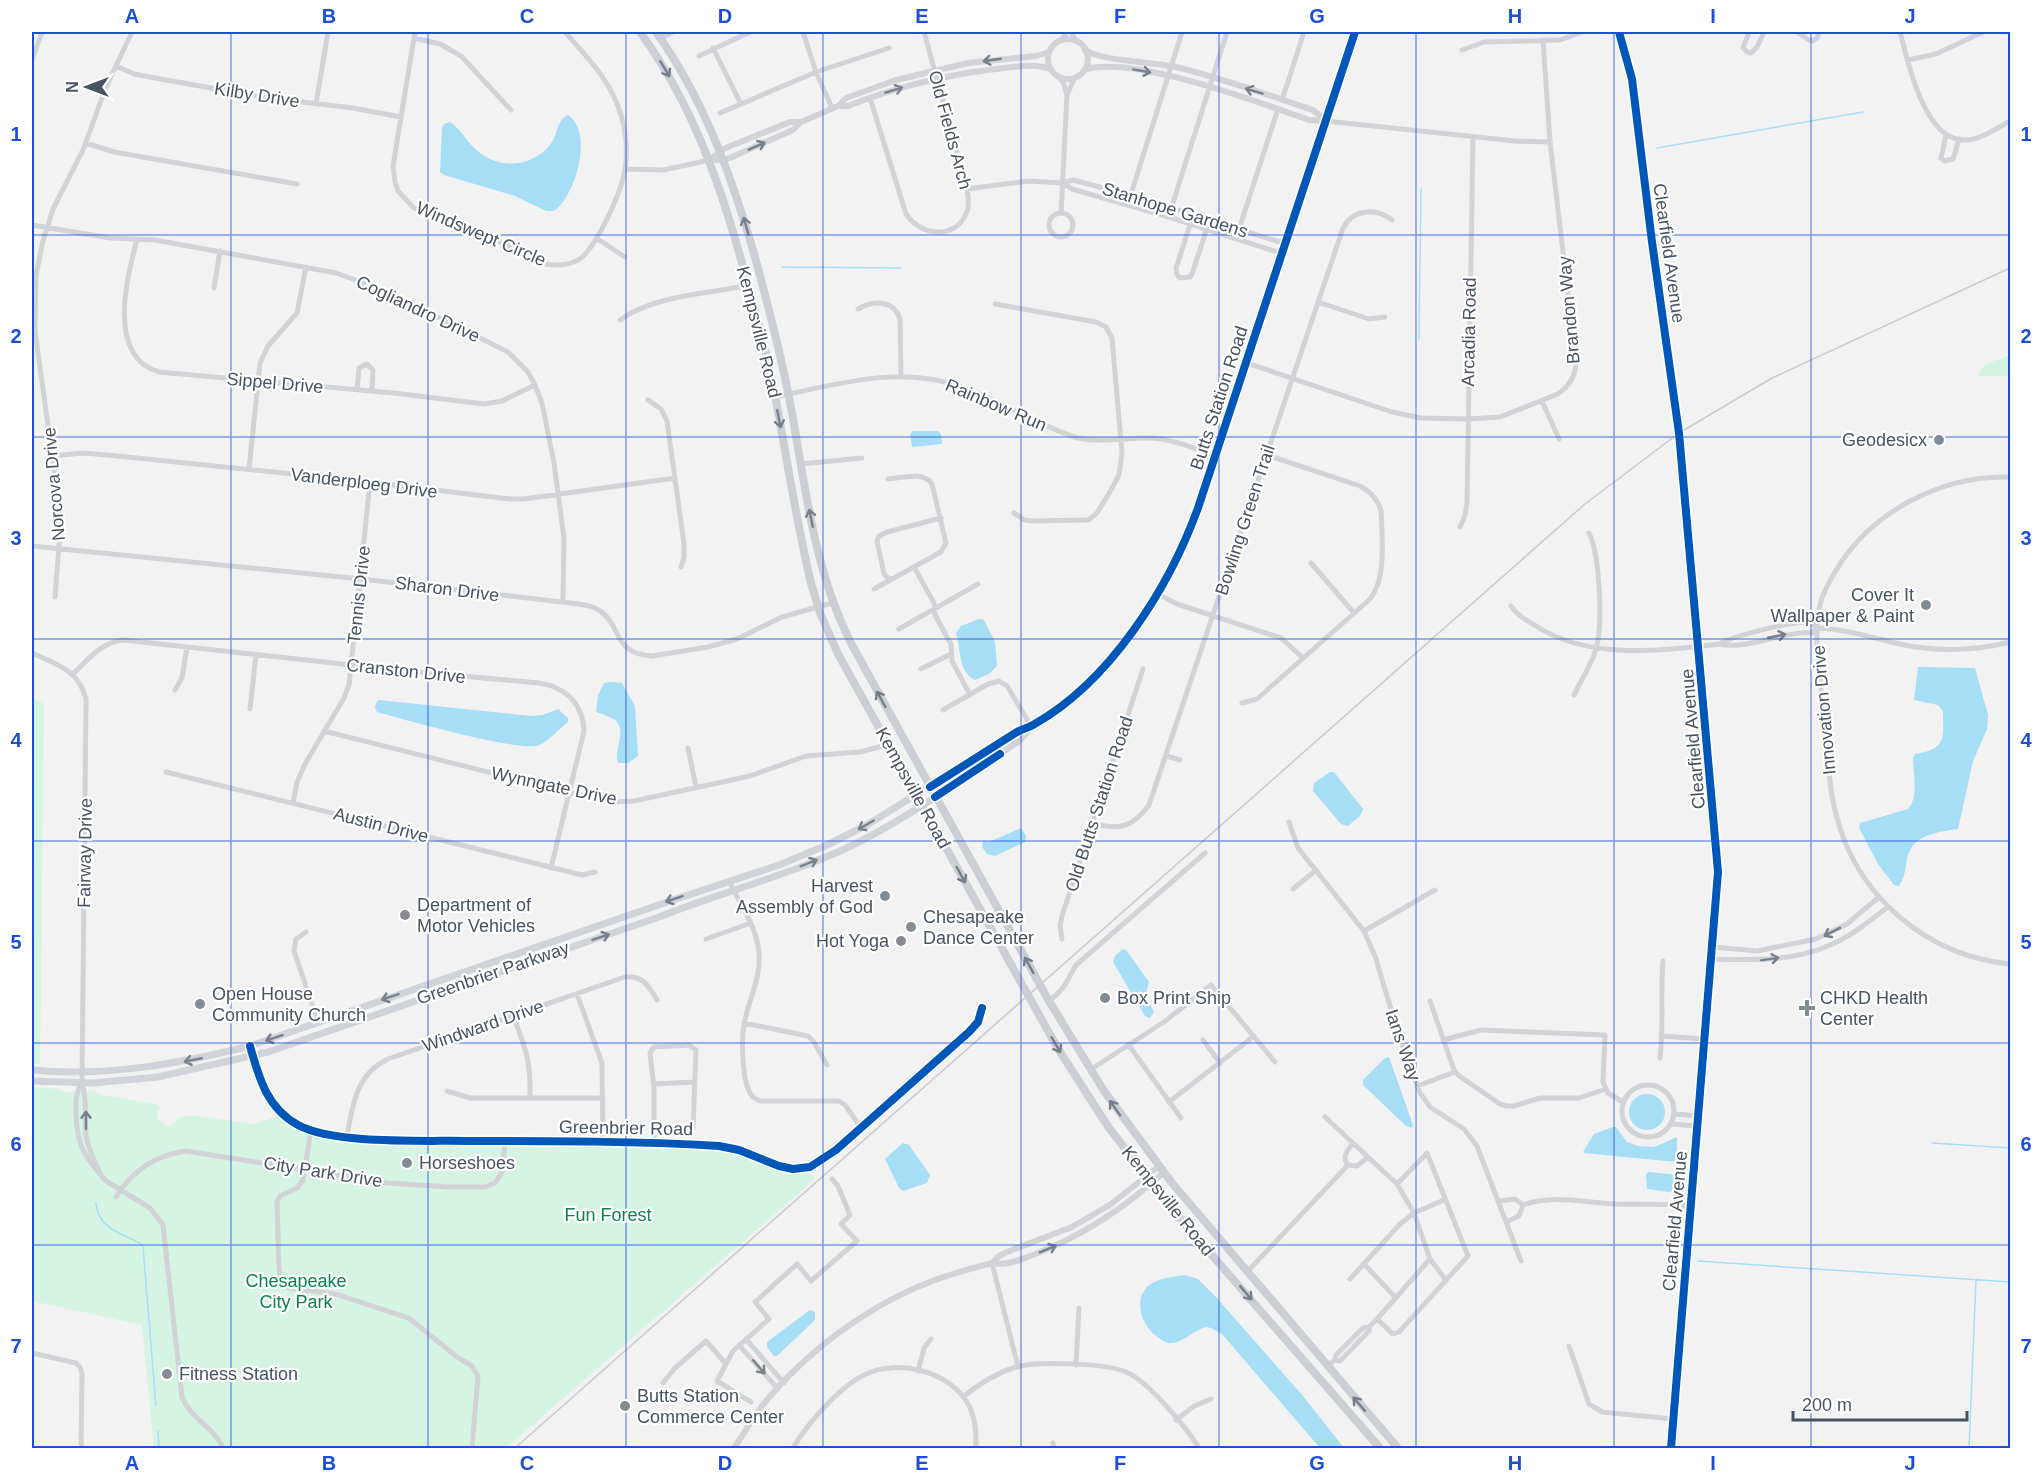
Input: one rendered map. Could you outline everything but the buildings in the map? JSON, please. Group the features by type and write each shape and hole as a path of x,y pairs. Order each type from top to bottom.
{"main road":[{"name":"Kempsville Road","path":"640,32 680,95 710,160 728,213 749,285 775,396 808,573 833,645 1057,1047 1109,1128 1149,1180 1380,1449"},
{"name":"Butts Station Road","path":"930,787 1017,732 1031,726 1071,697 1126,641 1158,594 1188,536 1355,32"},
{"name":"Kempsville Road","path":"659,35 694,94 724,160 760,275 788,394 821,566 832,603 852,645 1049,1001 1090,1070 1161,1170 1246,1273 1398,1449"},
{"name":"Butts Station Road","path":"935,796 1020,740 1031,726"},
{"name":"Greenbrier Parkway","path":"32,1070 120,1071 157,1066 250,1046 779,865 867,825 930,787"},
{"name":"Greenbrier Parkway","path":"32,1081 82,1083 158,1077 253,1056 733,889 780,875 847,847 935,796"}],"street":[{"path":"32,60 42,32"},
{"name":"Norcova Drive","path":"55,597 61,520 35,331 36,275 47,227 60,193 87,142 116,66 132,32"},
{"path":"316,104 328,32"},
{"name":"Windswept Circle","path":"415,35 393,166 398,191 414,208 477,231 545,264 557,266 579,259 596,238 619,195 625,169 626,145 622,116 615,98 598,69 565,32"},
{"path":"659,35 673,32"},
{"path":"699,56 750,32"},
{"path":"803,32 816,72 835,107"},
{"name":"Old Fields Arch","path":"870,98 903,206 911,222 918,228 935,233 952,229 968,208 967,189 924,32"},
{"path":"1061,213 1067,94 1063,82 1048,63 1052,47 1069,32 1085,50 1098,56 1171,66 1313,110 1326,121"},
{"path":"1127,204 1182,32"},
{"path":"1169,217 1227,32"},
{"path":"1282,100 1304,32"},
{"path":"1462,50 1484,42 1560,40 1582,32"},
{"name":"Clearfield Avenue","path":"1619,32 1632,79 1679,433 1700,646 1718,872 1671,1449"},
{"path":"1749,32 1743,48 1750,53 1758,47 1764,32"},
{"path":"1797,32 1813,41 1819,32"},
{"path":"1900,32 1912,76 1934,124 1946,135 1959,140 1974,139 2010,121"},
{"path":"1908,60 1936,54 1983,32"},
{"path":"415,35 440,44 461,56 511,111"},
{"path":"1061,40 1077,42"},
{"name":"Brandon Way","path":"1246,363 1402,414 1421,418 1500,417 1542,401 1566,388 1576,369 1550,141 1543,40"},
{"path":"713,48 741,104"},
{"path":"720,113 816,72 889,48"},
{"path":"1084,70 1087,60 1085,50"},
{"path":"625,169 663,170 710,160 724,160 793,130 801,122 835,107 846,98 896,80 998,59 1036,56 1049,52"},
{"path":"835,107 848,106 937,78 969,72 1029,65 1051,69"},
{"name":"Kilby Drive","path":"116,66 134,74 155,78 268,98 401,117"},
{"path":"1058,76 1066,79 1075,77 1084,70 1105,66 1168,76 1210,87 1309,120 1515,141 1550,141"},
{"path":"1067,94 1075,77"},
{"path":"1239,229 1278,109"},
{"path":"710,160 720,151 790,122 801,122"},
{"path":"1946,135 1941,154 1944,161 1953,159 1959,140"},
{"name":"Arcadia Road","path":"1460,527 1467,503 1473,137"},
{"path":"87,142 114,152 297,184"},
{"name":"Stanhope Gardens","path":"967,189 1028,181 1063,183 1073,180 1130,195 1286,244"},
{"name":"Stanhope Gardens","path":"1063,183 1072,189 1238,238 1283,254"},
{"name":"Bowling Green Trail","path":"1093,822 1117,828 1132,822 1144,812 1152,798 1343,228 1348,221 1360,213 1374,211 1392,220"},
{"path":"1061,213 1069,216 1073,224 1068,236 1059,237 1051,233 1049,224 1053,216 1061,213"},
{"path":"1193,215 1176,268 1177,275 1182,279 1190,278 1209,220"},
{"name":"Cogliandro Drive","path":"32,225 111,238 155,240 336,273 378,288 508,352 522,365 535,385 546,422 565,555 563,602"},
{"path":"1228,226 1238,238"},
{"path":"596,238 626,257"},
{"name":"Sippel Drive","path":"137,240 126,286 125,311 129,347 138,361 151,370 484,404 502,401 535,385"},
{"path":"214,288 220,252"},
{"path":"249,469 260,363 268,346 297,313 306,267"},
{"path":"620,320 634,310 709,290 722,291 749,285"},
{"path":"1318,302 1369,319 1385,317"},
{"path":"858,309 871,303 884,303 893,306 898,313 901,326 901,375"},
{"path":"995,304 1096,322 1106,327 1112,338 1121,440 1122,462 1119,475 1092,518 1080,521 1033,521 1014,513"},
{"path":"357,390 359,368 367,364 373,370 372,391"},
{"name":"Rainbow Run","path":"775,396 866,378 901,375 934,379 966,388 1078,438 1096,441 1147,438 1167,440 1215,456"},
{"path":"648,400 661,409 667,421 684,544 684,558 681,567"},
{"path":"1542,401 1559,439"},
{"name":"Vanderploeg Drive","path":"53,456 83,453 370,482 509,499 675,478"},
{"path":"1242,704 1257,699 1304,658 1376,593 1380,580 1381,518 1377,501 1372,494 1360,486 1267,455"},
{"path":"801,464 862,458"},
{"path":"874,590 944,549 946,540 929,479 922,476 888,479"},
{"name":"Innovation Drive","path":"2010,477 1988,477 1947,486 1905,503 1887,516 1852,547 1840,564 1820,602 1818,628 1835,813 1857,866 1879,897 1908,925 1937,943 1974,958 2010,964"},
{"name":"Tennis Drive","path":"292,803 300,775 348,690 370,482"},
{"path":"894,579 884,574 877,541 879,536 941,518"},
{"path":"1574,695 1596,648 1599,592 1595,550 1589,534"},
{"name":"Sharon Drive","path":"32,546 563,602 596,608 608,620 617,637 627,648 640,655 652,656 708,647 737,639 782,617 832,603"},
{"path":"1311,564 1354,613"},
{"path":"914,567 934,603 937,618 951,644 952,661 970,694"},
{"path":"898,629 978,584"},
{"path":"1158,594 1177,604 1281,638 1304,658"},
{"path":"1511,606 1516,614 1546,633 1568,643 1596,648 1629,650 1719,644 1730,646 1789,634 1812,633 1818,628"},
{"path":"1719,644 1729,639 1781,626 1809,623 1818,628 1835,629 1919,648 1949,649 2010,642"},
{"name":"Cranston Drive","path":"74,674 101,647 116,641 553,686 563,691 577,705 584,723 583,740 551,868"},
{"path":"175,690 182,678 186,647"},
{"path":"32,653 74,674"},
{"path":"921,669 951,654"},
{"path":"250,709 256,655"},
{"name":"Old Butts Station Road","path":"1062,939 1060,926 1062,916 1143,669"},
{"name":"Fairway Drive","path":"74,674 81,686 87,708 82,1083"},
{"path":"943,710 996,681 1003,682 1031,726"},
{"name":"Wynngate Drive","path":"324,731 607,801 622,802 750,776 806,756 860,752 879,747 887,742"},
{"path":"688,748 696,788"},
{"path":"1167,756 1180,760"},
{"name":"Austin Drive","path":"166,772 551,868 582,875 595,872"},
{"name":"Ians Way","path":"1289,822 1295,843 1364,931 1375,956 1417,1086 1430,1107 1472,1136 1521,1261"},
{"path":"1049,1001 1066,986 1076,965 1205,853"},
{"path":"1293,889 1316,870"},
{"path":"729,881 751,923 756,939 759,968 744,1023 745,1078 753,1097 761,1101 775,1102 828,1099 839,1101 845,1105 861,1128"},
{"path":"1364,931 1435,890"},
{"path":"1713,947 1757,951 1816,939 1847,924 1879,897"},
{"path":"1712,959 1761,961 1819,950 1853,933 1888,907"},
{"path":"706,939 751,923"},
{"path":"306,932 296,939 294,951 318,1022"},
{"path":"1660,1058 1662,1036 1660,990 1663,961"},
{"name":"Windward Drive","path":"347,1136 355,1097 363,1080 377,1065 388,1059 630,976 644,981 657,1000"},
{"path":"1090,1070 1164,1022 1211,985 1275,1062"},
{"path":"577,994 602,1064 603,1142"},
{"path":"1430,1001 1455,1072 1500,1104 1514,1106 1540,1098 1580,1098 1606,1089"},
{"name":"Greenbrier Road","path":"250,1046 261,1082 272,1103 289,1119 310,1130 393,1140 603,1142 719,1146 744,1152 779,1166 797,1169 810,1167 824,1159 861,1128 969,1032 978,1022 982,1008"},
{"path":"513,1016 528,1054 531,1079 530,1098"},
{"path":"744,1023 808,1036 827,1065"},
{"path":"1443,1040 1481,1030 1605,1035 1602,1074 1606,1089 1608,1093 1623,1102"},
{"path":"1169,1102 1254,1036"},
{"path":"1662,1036 1706,1039"},
{"path":"1203,1040 1220,1063"},
{"path":"1128,1044 1181,1118"},
{"path":"654,1143 654,1084 650,1065 650,1050 654,1047 689,1045 696,1050 693,1128"},
{"path":"1417,1086 1455,1072"},
{"path":"654,1084 694,1082"},
{"path":"82,1083 86,1094 86,1138 101,1175"},
{"path":"82,1083 76,1092 78,1140 87,1159 101,1175 120,1190 150,1208 163,1225 182,1397 193,1415 215,1433 223,1449"},
{"path":"1655,1085 1669,1095 1673,1102 1674,1114 1671,1124 1662,1134 1654,1137 1637,1135 1624,1123 1623,1102 1630,1091 1638,1086 1655,1085"},
{"path":"447,1091 470,1098 603,1098"},
{"path":"1674,1114 1699,1116"},
{"path":"1325,1117 1397,1184 1414,1213 1430,1259 1446,1280"},
{"path":"1671,1124 1698,1126"},
{"path":"310,1130 301,1184 278,1198 279,1269 282,1283 289,1288 336,1294 409,1318 457,1357 472,1366 478,1376 472,1449"},
{"name":"City Park Drive","path":"116,1197 137,1172 156,1159 167,1154 186,1151 422,1186 485,1187 495,1183 502,1172 505,1141"},
{"path":"1348,1165 1345,1155 1353,1143"},
{"path":"1377,1319 1389,1332 1393,1334 1399,1332 1468,1256 1427,1153 1397,1184"},
{"path":"1348,1165 1357,1166 1368,1157"},
{"path":"1246,1273 1348,1165"},
{"path":"734,1449 759,1410 778,1389 819,1348 843,1330 890,1300 935,1280 992,1263 1008,1264 1071,1239 1107,1217 1161,1170"},
{"path":"751,1402 717,1381 732,1351 769,1319 755,1302 797,1264 811,1281 857,1241 841,1224 850,1215 838,1186 832,1179"},
{"path":"992,1263 1007,1252 1072,1227 1149,1180"},
{"path":"1523,1205 1561,1198 1615,1204 1654,1203 1692,1206"},
{"path":"1498,1201 1515,1199 1523,1205"},
{"path":"1350,1279 1400,1224 1414,1213 1444,1200"},
{"path":"1506,1222 1519,1216 1523,1205"},
{"path":"1327,1366 1335,1360 1340,1360 1369,1331 1369,1327 1430,1259"},
{"path":"992,1263 1018,1366"},
{"path":"1365,1265 1396,1298"},
{"path":"1076,1365 1079,1308"},
{"path":"746,1339 784,1383"},
{"path":"918,1371 924,1348 931,1339"},
{"path":"663,1383 675,1368 706,1341 726,1364"},
{"path":"740,1345 778,1389"},
{"path":"1569,1346 1589,1404 1594,1409 1602,1412 1673,1419"},
{"path":"32,1353 76,1363 80,1367 82,1374 81,1449"},
{"path":"963,1396 989,1378 1018,1366 1108,1367 1126,1372 1148,1387 1199,1449"},
{"path":"793,1449 820,1414 846,1386 868,1373 893,1368 918,1371 942,1380 963,1396 973,1415 976,1449"},
{"path":"1176,1420 1194,1406 1211,1399"}],"green space":[{"path":"2010,355 2010,376 1977,376 1984,365"},
{"path":"32,698 44,704 40,1064 32,1063"},
{"name":"Chesapeake City Park","path":"32,1087 59,1089 65,1092 93,1091 103,1095 155,1104 160,1106 157,1113 158,1119 167,1126 172,1125 180,1117 192,1115 254,1124 278,1116 313,1133 334,1138 373,1142 708,1148 745,1155 791,1172 808,1171 815,1179 506,1448 154,1448 142,1325 32,1301"}],"water":[{"path":"568,115 576,123 580,135 579,163 569,192 554,211 546,211 515,196 440,172 444,124 450,122 454,125 475,148 488,158 508,164 528,161 545,150 552,142 562,120"},
{"path":"913,431 938,431 941,434 942,444 912,447 910,434"},
{"path":"979,619 984,620 995,642 997,666 989,674 975,680 963,666 956,633 961,626"},
{"path":"1918,667 1975,668 1988,715 1987,729 1973,761 1958,829 1931,834 1919,840 1908,854 1904,877 1899,886 1894,885 1878,864 1859,828 1860,823 1908,809 1915,785 1913,758 1915,754 1938,746 1943,736 1943,711 1938,705 1914,700"},
{"path":"604,683 622,683 635,706 638,756 628,763 618,763 619,725 615,720 596,712 598,695"},
{"path":"379,700 531,716 543,715 558,709 568,718 568,722 539,745 510,744 377,712 375,707"},
{"path":"1330,772 1334,772 1363,809 1360,816 1348,826 1341,824 1313,791 1314,783"},
{"path":"1021,828 1026,836 1025,842 995,856 987,854 982,847 983,841 989,842"},
{"path":"1123,949 1149,982 1147,995 1154,1012 1150,1018 1145,1016 1113,962 1115,956"},
{"path":"1389,1057 1413,1125 1412,1128 1406,1126 1363,1085 1363,1080 1385,1058"},
{"path":"1647,1094 1659,1100 1665,1112 1659,1124 1647,1130 1635,1124 1629,1112 1635,1100"},
{"path":"1616,1127 1627,1142 1638,1146 1654,1147 1677,1137 1677,1161 1583,1152 1594,1134"},
{"path":"903,1143 909,1145 930,1175 927,1183 903,1191 899,1188 885,1159"},
{"path":"1648,1172 1679,1175 1680,1189 1670,1192 1647,1189 1646,1175"},
{"path":"1184,1275 1198,1279 1215,1296 1303,1396 1344,1448 1320,1448 1222,1334 1206,1327 1181,1340 1167,1343 1153,1334 1141,1314 1143,1292 1156,1281"},
{"path":"810,1310 815,1312 815,1320 777,1356 774,1356 767,1347 767,1342"}],"waterway":[{"path":"1657,148 1863,112"},
{"path":"1419,339 1421,189"},
{"path":"782,267 901,268"},
{"path":"1932,1143 2010,1148"},
{"path":"96,1203 97,1211 105,1224 140,1243 143,1247 156,1406"},
{"path":"1698,1261 2010,1282"},
{"path":"1969,1448 1976,1280"},
{"path":"158,1431 159,1448"}],"railway":[{"path":"515,1448 1585,504 1679,433 1772,378 2010,268"}],"cycle path":[{"path":"930,787 1061,707 1087,684 1134,630 1171,570 1198,508 1355,32"},
{"path":"1619,32 1632,79 1679,433 1718,872 1671,1448"},
{"path":"935,797 1000,754"},
{"path":"250,1046 261,1081 279,1110 298,1125 334,1136 406,1141 657,1143 719,1146 739,1150 779,1166 793,1169 810,1167 836,1150 969,1032 978,1022 982,1008"}],"place":[{"name":"Geodesicx","path":"1939,440"},
{"name":"Cover It Wallpaper & Paint","path":"1926,605"},
{"name":"Harvest Assembly of God","path":"885,896"},
{"name":"Department of Motor Vehicles","path":"405,915"},
{"name":"Chesapeake Dance Center","path":"911,927"},
{"name":"Hot Yoga","path":"901,941"},
{"name":"Box Print Ship","path":"1105,998"},
{"name":"Open House Community Church","path":"200,1004"},
{"name":"CHKD Health Center","path":"1807,1008"},
{"name":"Horseshoes","path":"407,1163"},
{"name":"Fitness Station","path":"167,1374"},
{"name":"Butts Station Commerce Center","path":"625,1406"}],"park label":[{"name":"Fun Forest","path":"608,1215"}]}
